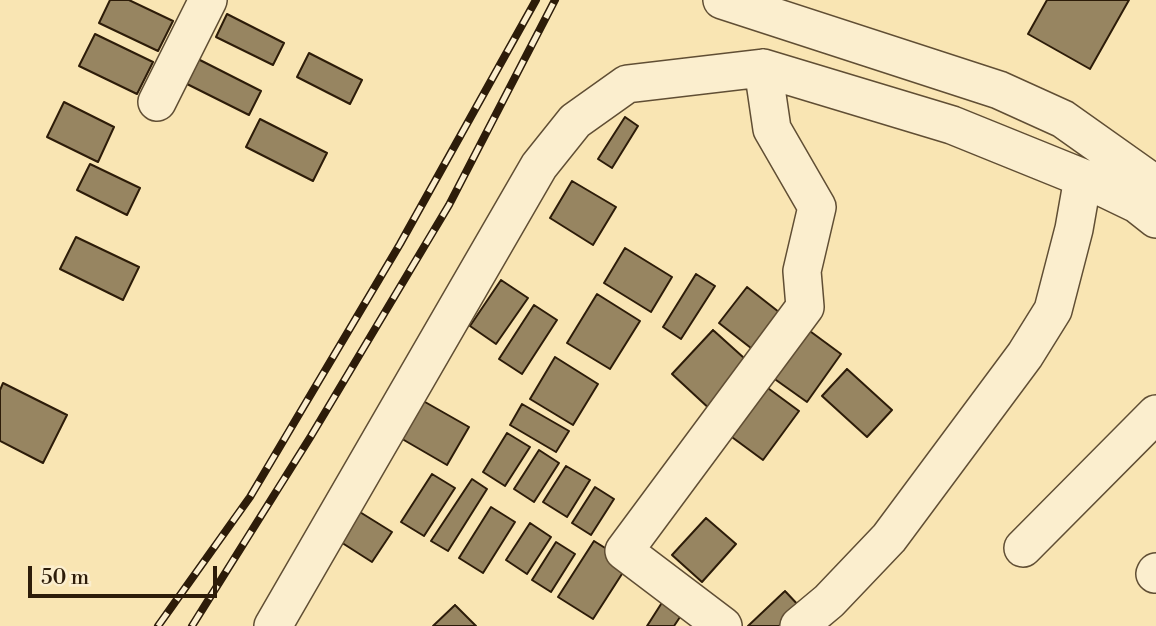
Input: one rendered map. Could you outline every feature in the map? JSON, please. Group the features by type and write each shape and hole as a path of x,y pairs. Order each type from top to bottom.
{"street":[{"path":"157,102 208,0"},
{"path":"722,0 999,90 1063,119 1156,185"},
{"path":"723,626 624,551 805,307 802,271 817,207 772,129 763,68"},
{"path":"273,626 539,166 575,121 627,84 763,68 952,125 1083,178 1137,204 1156,219"},
{"path":"799,626 829,601 889,538 1025,355 1053,310 1074,229 1083,178"},
{"path":"1023,548 1156,414"}],"building":[{"path":"110,0 129,0 173,21 158,51 99,23"},
{"path":"1047,0 1129,0 1090,69 1028,34"},
{"path":"227,14 284,43 273,65 216,37"},
{"path":"95,34 153,62 137,94 79,66"},
{"path":"309,53 362,80 350,104 297,77"},
{"path":"194,57 261,91 249,115 181,81"},
{"path":"64,102 114,127 98,162 47,137"},
{"path":"625,117 638,126 612,168 598,159"},
{"path":"260,119 327,153 313,181 246,147"},
{"path":"90,164 140,188 127,215 77,190"},
{"path":"572,181 616,207 593,245 550,218"},
{"path":"76,237 139,267 123,300 60,269"},
{"path":"625,248 672,277 651,312 604,283"},
{"path":"696,274 715,286 681,339 663,327"},
{"path":"501,280 528,298 496,344 470,326"},
{"path":"747,287 784,316 756,352 719,323"},
{"path":"597,294 640,321 610,369 567,343"},
{"path":"534,305 557,320 522,374 499,359"},
{"path":"803,326 841,354 807,402 769,375"},
{"path":"713,330 754,367 713,412 672,374"},
{"path":"555,357 598,384 573,425 530,399"},
{"path":"847,369 892,410 867,437 822,396"},
{"path":"3,383 67,415 43,463 0,441 0,390"},
{"path":"761,383 799,411 763,460 725,432"},
{"path":"418,398 469,427 447,465 397,436"},
{"path":"522,404 569,431 556,452 510,425"},
{"path":"507,433 530,447 505,486 483,472"},
{"path":"539,450 559,463 534,502 514,489"},
{"path":"566,466 590,480 567,517 543,502"},
{"path":"432,474 455,488 424,536 401,522"},
{"path":"472,479 487,489 448,551 431,541"},
{"path":"595,487 614,499 591,535 572,523"},
{"path":"491,507 515,522 483,573 459,558"},
{"path":"355,509 392,532 372,562 336,539"},
{"path":"706,518 736,544 702,582 672,555"},
{"path":"530,523 551,537 527,574 506,560"},
{"path":"594,541 629,563 593,619 558,597"},
{"path":"556,542 575,554 551,592 532,580"},
{"path":"785,591 800,607 779,626 748,626"},
{"path":"663,601 682,614 674,626 647,626"},
{"path":"455,605 476,626 433,626"}],"railway":[{"path":"158,626 250,497 400,244 536,0"},
{"path":"192,626 311,436 449,205 555,0"}]}
